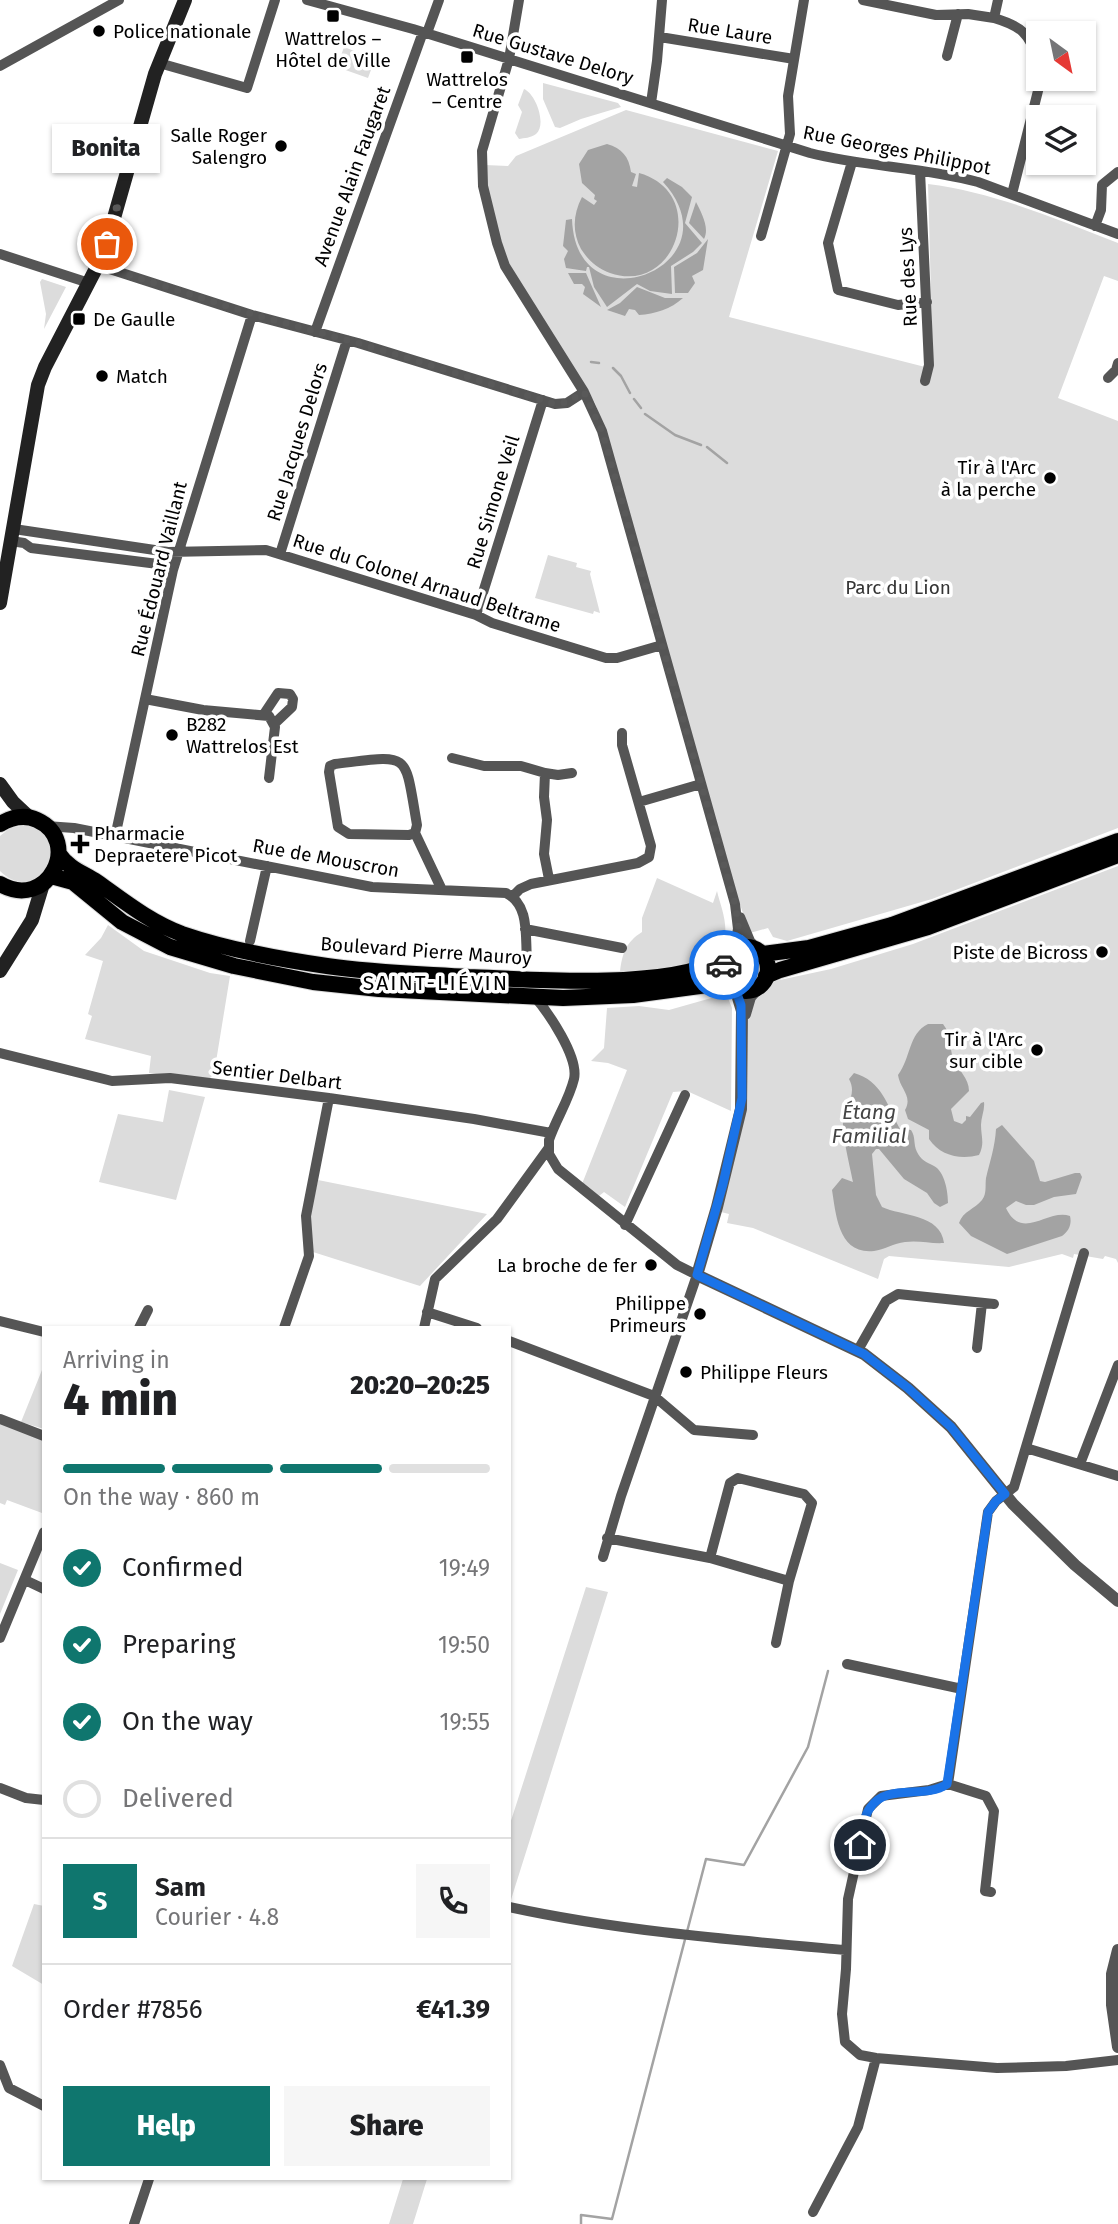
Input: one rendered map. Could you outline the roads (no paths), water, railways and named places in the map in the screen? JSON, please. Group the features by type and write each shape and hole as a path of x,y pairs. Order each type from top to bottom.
{"main road":[{"path":"0,603 8,536 24,470 40,380 94,264 119,202 159,63 185,0"},
{"path":"0,784 13,802 29,817 46,826"},
{"path":"0,784 6,812 1,823"},
{"path":"1,823 16,817 29,817"},
{"name":"Boulevard Pierre Mauroy","path":"46,826 69,866 129,906 169,929 248,952 325,966 380,972 557,981 612,980 676,973 713,964 732,953"},
{"path":"1118,841 892,925 808,948 761,953 745,947 732,953 724,970 733,986 747,991 780,970 928,927 1118,855"},
{"path":"0,971 35,914 47,880 57,866 58,851"},
{"path":"0,884 19,890 30,890 47,880"},
{"name":"Boulevard Pierre Mauroy","path":"47,880 73,882 114,917 151,939 179,950 234,966 346,986 563,998 634,995 722,983 733,986"},
{"path":"19,890 25,899 28,914 20,940"},
{"path":"761,953 768,966 763,982"}],"street":[{"path":"0,66 119,0"},
{"path":"159,63 247,88 275,0"},
{"name":"Rue Gustave Delory","path":"307,0 325,2 786,145"},
{"name":"Avenue Alain Faugaret","path":"315,332 439,0"},
{"path":"519,0 509,58 482,151 481,173 486,201 497,243 510,276 584,392 598,419 735,904 748,936 761,953"},
{"path":"651,103 662,0"},
{"path":"761,236 790,134 788,96 804,0"},
{"path":"863,0 936,15 958,14 994,18 1026,33"},
{"path":"994,18 998,0"},
{"path":"947,56 958,14"},
{"name":"Rue Laure","path":"660,37 794,59"},
{"path":"1012,194 1038,91"},
{"name":"Rue Georges Philippot","path":"786,145 827,158 966,178 1118,234"},
{"path":"852,162 828,243 838,289 898,305 927,302"},
{"name":"Rue des Lys","path":"920,171 929,365 925,381"},
{"path":"1095,226 1101,210 1102,185 1118,172"},
{"path":"0,254 85,281"},
{"path":"94,264 543,400 563,404 584,392"},
{"name":"Rue Édouard Vaillant","path":"115,837 173,570 252,314"},
{"name":"Rue Jacques Delors","path":"280,554 347,340"},
{"name":"Rue Simone Veil","path":"476,615 543,400"},
{"path":"8,536 31,548 166,565 173,570"},
{"name":"Rue du Colonel Arnaud Beltrame","path":"8,536 105,542 178,552 262,549 606,658 617,658 662,645"},
{"path":"101,557 105,542"},
{"path":"264,714 278,694 289,694 293,699 292,707 274,724"},
{"path":"145,699 203,710 264,714 271,718 274,724 269,778"},
{"path":"505,959 527,959 523,910 513,896 524,886 638,863 651,854 622,745 622,733"},
{"path":"415,833 343,832 338,827 330,766 388,757 402,763 408,772 417,825 415,833 442,890"},
{"path":"452,758 484,766 527,767 558,775 572,773"},
{"path":"545,773 547,820 544,853 549,879"},
{"path":"639,802 701,784"},
{"name":"Rue de Mouscron","path":"46,826 74,828 372,887 499,891 513,896"},
{"path":"58,851 65,839 74,834 89,832"},
{"path":"250,941 267,866"},
{"path":"732,953 738,933 735,904"},
{"path":"525,929 622,948"},
{"path":"743,1032 748,1001 763,982"},
{"path":"603,1557 654,1396 697,1275 717,1208 741,1108 743,1032 741,1005 733,986"},
{"path":"424,1326 435,1279 497,1219 548,1149 551,1133 571,1086 575,1071 569,1053 534,996"},
{"path":"553,1024 555,1009 563,998"},
{"name":"Sentier Delbart","path":"0,1053 113,1081 161,1077 329,1098 551,1133"},
{"path":"625,1225 685,1095"},
{"path":"285,1326 309,1256 306,1216 329,1098"},
{"path":"548,1149 558,1169 683,1270 858,1350 908,1388 951,1427 1005,1494 1075,1565 1118,1601"},
{"path":"947,1784 988,1512 996,1501 1014,1487 1084,1254"},
{"path":"858,1350 886,1301 898,1294 994,1304"},
{"path":"976,1348 982,1303"},
{"path":"140,1326 148,1310"},
{"path":"427,1312 471,1326"},
{"path":"0,1321 42,1332"},
{"path":"511,1342 654,1396 694,1430 753,1435"},
{"path":"1080,1464 1118,1365"},
{"path":"0,1419 42,1435"},
{"path":"1026,1448 1118,1476"},
{"path":"710,1558 730,1483 738,1478 804,1494 812,1503 789,1581 776,1643"},
{"path":"0,1638 42,1537"},
{"path":"607,1538 710,1558 789,1581"},
{"path":"25,1580 42,1588"},
{"path":"847,1664 962,1689"},
{"path":"991,1892 985,1891 994,1811 986,1796 947,1784 929,1790 881,1796 868,1809 848,1899 842,2014 845,2042 860,2055 876,2058 988,2068 1066,2066 1118,2060"},
{"path":"1,1791 42,1800"},
{"path":"511,1907 555,1917 641,1928 845,1950"},
{"path":"1118,1950 1112,1973 1112,2005 1118,2047"},
{"path":"813,2212 858,2127 876,2058"},
{"path":"0,2065 9,2088 42,2105"},
{"path":"134,2224 149,2180"}],"water":[{"path":"607,144 621,151 629,162 631,172 636,174 632,186 637,187 639,173 661,184 674,200 678,219 676,239 667,257 652,270 633,276 610,273 597,267 584,253 576,236 575,216 582,197 594,205 597,201 594,199 595,195 582,183 579,164 588,150"},
{"path":"667,178 692,197 685,223 702,243 671,266 672,294 650,291 637,284 607,307 594,287 589,267 586,271 566,268 564,259 568,251 563,246 566,220 572,219 580,253 599,272 623,278 648,274 669,260 681,239 681,212 663,182"},
{"path":"696,202 705,225 704,239 689,223"},
{"path":"708,239 703,270 692,276 695,283 688,293 675,293 674,267 697,253"},
{"path":"568,273 586,273 601,307 583,294 585,287 582,284 574,284"},
{"path":"637,287 665,298 683,298 668,308 639,315 635,310 629,309 625,316 607,310 620,303"},
{"name":"Étang Familial","path":"928,1024 943,1024 946,1028 953,1058 969,1086 969,1091 951,1109 954,1121 962,1124 966,1116 970,1117 984,1102 979,1155 958,1157 945,1153 929,1139 929,1130 908,1119 905,1110 907,1096 898,1075 913,1040"},
{"name":"Étang Familial","path":"854,1073 877,1088 900,1129 911,1130 919,1155 938,1169 946,1188 948,1203 940,1207 927,1193 904,1179 879,1149 876,1149 872,1154 876,1195 882,1207 928,1221 936,1226 944,1243 910,1242 874,1251 862,1251 853,1247 841,1231 832,1190 842,1178 853,1182 843,1121 852,1090 849,1079"},
{"path":"1002,1125 1034,1161 1040,1181 1075,1173 1080,1173 1082,1177 1076,1194 1054,1197 1034,1205 1016,1201 1006,1208 1012,1218 1020,1222 1036,1222 1062,1215 1070,1216 1071,1219 1062,1236 1007,1254 971,1236 959,1223 963,1216 984,1198 996,1129"}],"waterway":[{"path":"591,362 599,363"},
{"path":"613,368 621,376 630,393"},
{"path":"634,399 641,408"},
{"path":"645,414 675,435 701,445"},
{"path":"707,447 727,463"},
{"path":"581,2224 581,2215 612,2219 706,1859 744,1865 808,1747 828,1671"}],"place":[{"name":"Wattrelos – Hôtel de Ville","path":"333,16"},
{"name":"Police nationale","path":"99,31"},
{"name":"Wattrelos – Centre","path":"467,57"},
{"name":"Salle Roger Salengro","path":"281,146"},
{"name":"Bonita","path":"107,244"},
{"name":"De Gaulle","path":"79,319"},
{"name":"Match","path":"102,376"},
{"name":"Tir à l'Arc à la perche","path":"1050,478"},
{"name":"B282 Wattrelos Est","path":"172,735"},
{"name":"Pharmacie Depraetere Picot","path":"80,844"},
{"name":"Piste de Bicross","path":"1102,952"},
{"name":"Tir à l'Arc sur cible","path":"1037,1050"},
{"name":"La broche de fer","path":"651,1265"},
{"name":"Philippe Primeurs","path":"700,1314"},
{"name":"Philippe Fleurs","path":"686,1372"}],"district":[{"name":"SAINT-LIÉVIN","path":"436,983"}],"park label":[{"name":"Parc du Lion","path":"898,587"}]}
